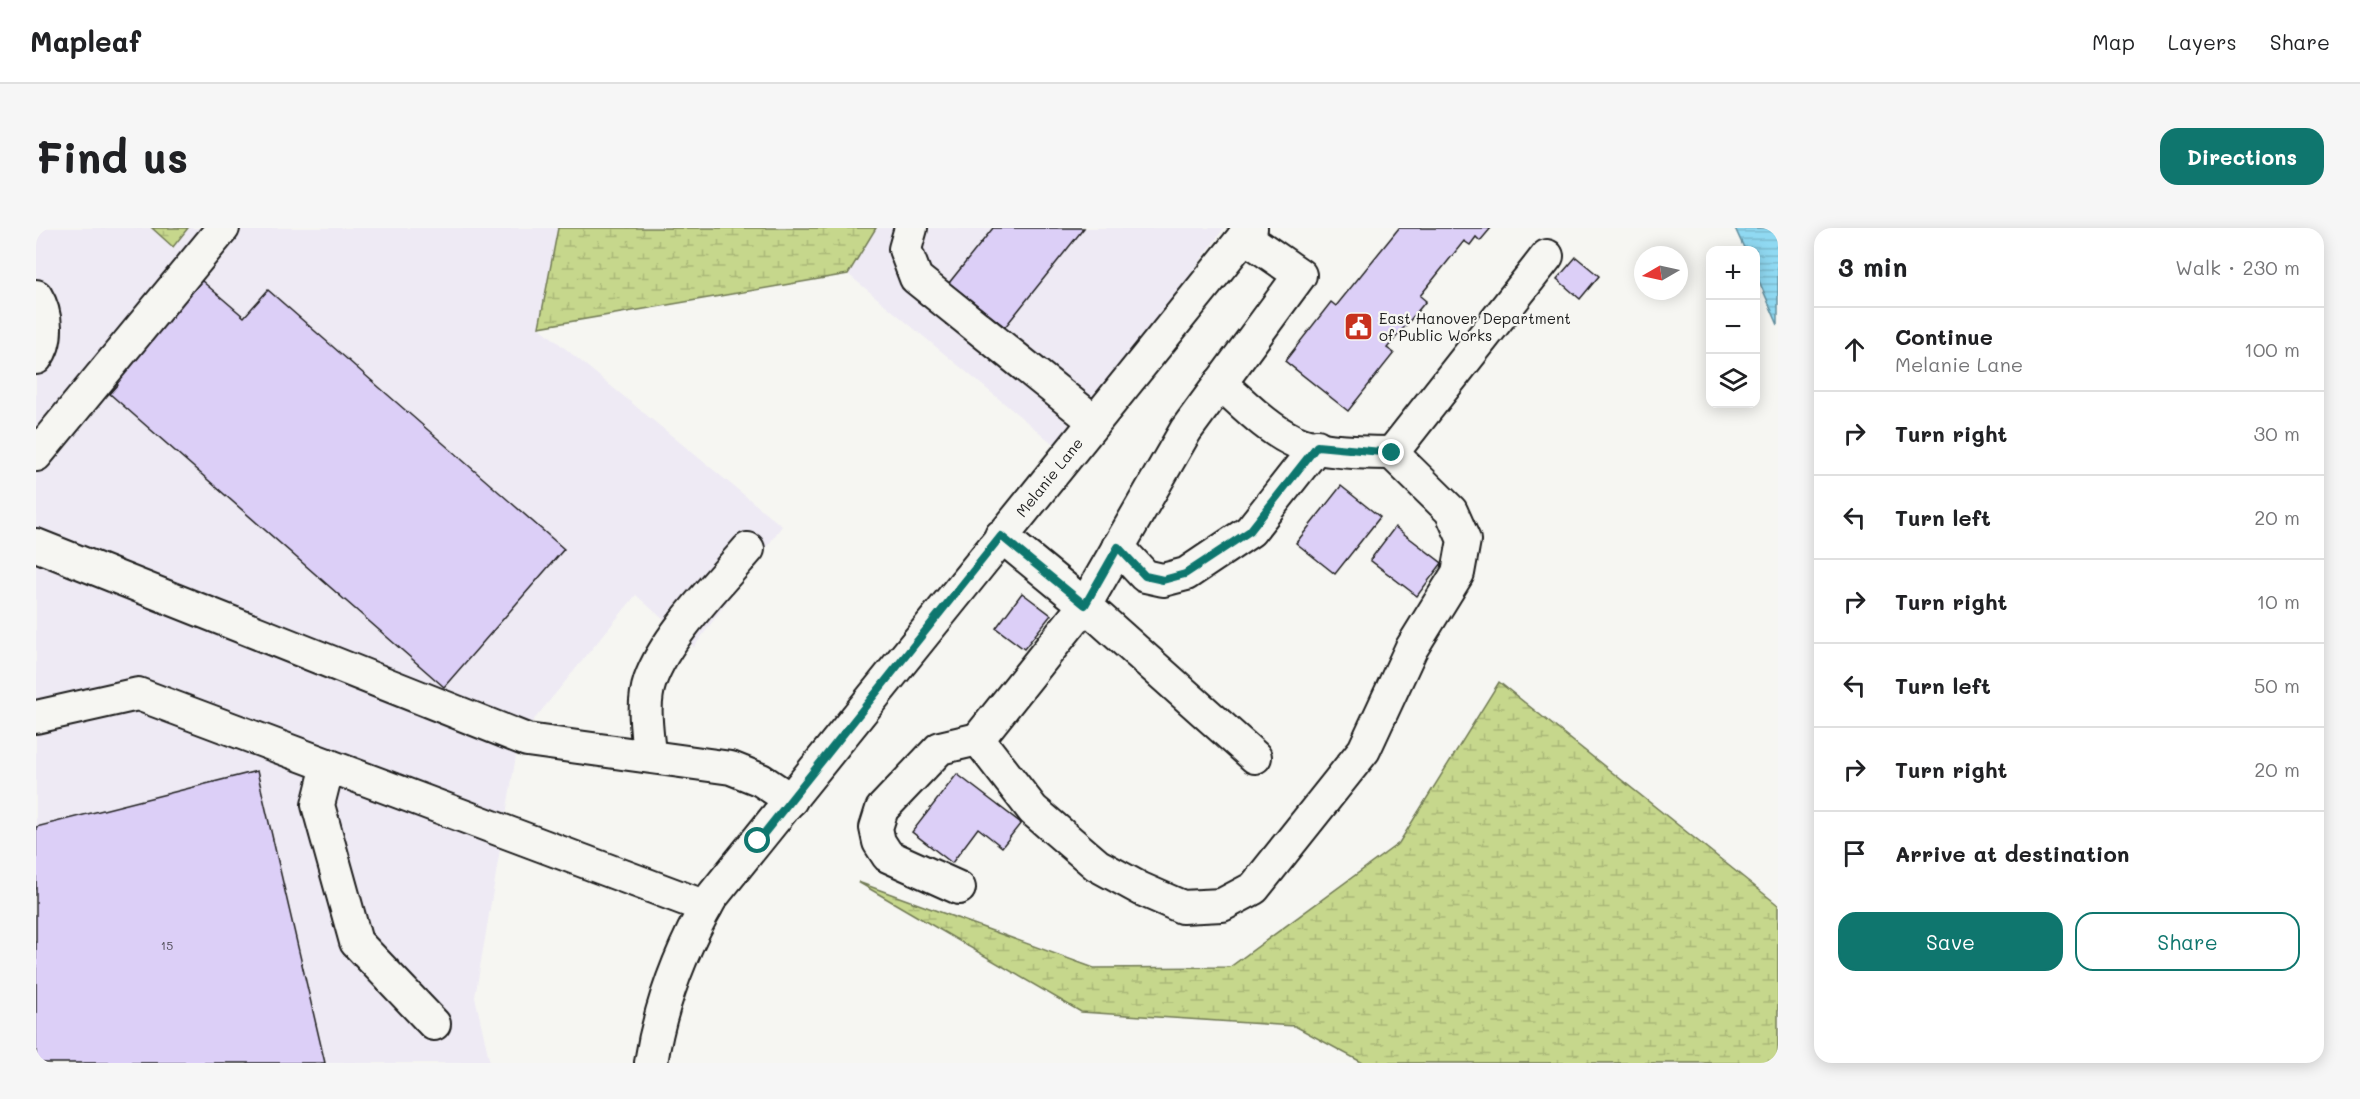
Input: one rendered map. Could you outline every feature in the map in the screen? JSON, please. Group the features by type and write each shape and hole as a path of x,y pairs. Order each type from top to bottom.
{"street":[{"path":"36,455 223,228"},
{"path":"911,228 905,249 916,278 1094,421"},
{"path":"959,888 888,856 879,842 876,828 882,809 940,748 978,739 1085,605 1186,429 1300,275 1247,232"},
{"name":"Melanie Lane","path":"651,1063 667,991 687,940 735,865 790,800 1247,232"},
{"path":"1392,453 1547,256"},
{"path":"36,296 40,303 46,330 36,358"},
{"path":"978,739 1033,810 1097,865 1141,889 1182,907 1222,905 1254,888 1364,750 1411,649 1458,573 1464,540 1450,512 1392,453 1295,442 1264,422 1220,383"},
{"path":"1118,547 1145,576 1163,580 1185,574 1250,531 1317,446"},
{"path":"1001,536 1085,605 1255,757"},
{"path":"36,545 527,740 649,754 731,768 761,780 790,800"},
{"path":"649,754 645,712 649,681 666,650 693,613 748,549"},
{"path":"36,717 138,694 706,907"},
{"path":"328,765 318,806 356,942 434,1024"}],"shaded area":[{"path":"36,228 152,228 173,247 188,228 558,228 539,327 782,526 694,647 636,595 519,738 475,997 490,1063 36,1063"},
{"path":"876,228 1224,228 1063,452 848,274"}],"green space":[{"path":"152,228 188,228 173,247"},
{"path":"558,228 876,228 848,274 539,327"},
{"path":"1499,682 1778,905 1778,1063 1363,1063 1295,1026 1081,1012 858,882 1094,968 1230,967 1399,843"}],"water":[{"path":"1735,228 1778,228 1778,325 1760,283 1760,246 1743,246"}],"building":[{"path":"993,228 1084,228 1005,327 949,283"},
{"name":"East Hanover Department of Public Works","path":"1399,228 1491,228 1480,241 1476,237 1470,245 1464,241 1420,296 1426,301 1387,348 1394,353 1348,411 1285,361 1331,302 1336,306"},
{"path":"1576,257 1599,276 1580,299 1557,279"},
{"path":"195,275 244,317 268,290 564,549 444,687 110,394 118,385 108,375"},
{"path":"1341,486 1380,517 1335,574 1296,543"},
{"path":"1395,527 1442,563 1417,596 1370,560"},
{"path":"1022,593 1051,615 1024,649 996,628"},
{"path":"257,771 325,1063 36,1063 36,827"},
{"path":"957,774 1021,823 1002,847 978,828 952,863 912,832"}],"place":[{"name":"East Hanover Department of Public Works","path":"1358,327"}],"route":[{"path":"758,841 1001,536 1085,605 1118,547 1145,576 1163,580 1185,574 1250,531 1317,446 1339,450 1392,453"}]}
